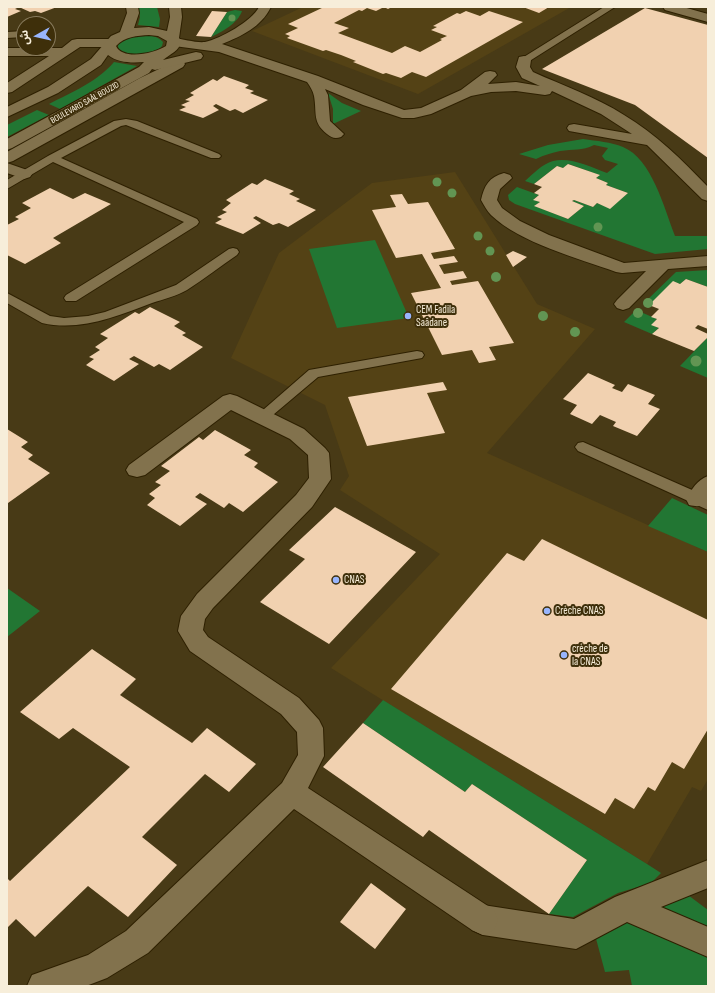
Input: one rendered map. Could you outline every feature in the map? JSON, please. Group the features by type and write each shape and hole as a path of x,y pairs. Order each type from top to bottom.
{"street":[{"path":"126,34 133,13 132,7"},
{"path":"173,40 176,17 175,7"},
{"path":"7,113 53,90 96,62 114,39 126,34 147,31 166,34 173,40 208,45 221,43 258,19 263,13 265,7"},
{"path":"668,7 708,18"},
{"name":"BOULEVARD SAÂL BOUZID","path":"7,145 144,70 160,55 173,47 173,40"},
{"path":"7,89 77,43 110,44"},
{"path":"221,43 267,63 313,79 368,102 402,114 414,114 426,111 466,93 503,70 524,60"},
{"path":"110,44 110,49 113,53 129,58 150,58 160,55 183,59"},
{"path":"7,158 208,45"},
{"path":"7,52 65,52"},
{"path":"144,70 183,59 221,57 267,63"},
{"path":"466,93 488,88 520,84 527,80 527,74 523,67 524,60"},
{"path":"503,70 527,74 611,114 630,126 670,157 708,196"},
{"path":"503,70 492,80 495,82 530,88 585,101"},
{"path":"313,79 321,94 323,121 336,134"},
{"path":"611,114 574,128 616,134 654,144"},
{"path":"7,168 24,174"},
{"path":"504,178 492,187 489,200 496,212 514,225 543,239 622,268 663,266 708,261"},
{"path":"623,304 663,266"},
{"path":"43,986 96,967 137,942 292,792 311,756 310,728 290,706 199,644 190,631 193,616 205,601 304,501 320,479 318,453 297,434 230,401 137,470"},
{"path":"292,792 484,920 576,934 626,907 708,874"},
{"path":"626,907 708,942"}],"lane":[{"path":"524,60 610,7"},
{"path":"7,185 52,158 118,123 133,123 215,156"},
{"path":"52,158 194,222 71,298"},
{"path":"7,297 47,320 64,322 88,320 109,315 181,288 234,252"},
{"path":"262,416 314,373 417,355"},
{"path":"583,448 704,495"}],"shaded area":[{"path":"303,7 571,7 418,94 252,31"},
{"name":"Crèche CNAS","path":"455,172 537,304 595,329 487,453 708,552 708,779 701,791 692,787 647,864 331,668 440,554 340,490 349,476 325,405 231,358 279,253 372,183"}],"green space":[{"path":"138,7 157,7 160,19 159,27 138,25 140,17"},
{"path":"235,10 242,11 237,19 225,30 211,37 227,12"},
{"path":"143,35 159,38 163,42 162,46 158,50 140,55 128,54 118,49 118,43 128,37"},
{"path":"114,62 137,66 60,109 49,104 92,81"},
{"path":"328,93 342,103 361,111 333,124 333,109"},
{"path":"37,110 49,115 7,137 7,125"},
{"path":"583,139 614,144 633,153 642,162 656,186 675,236 708,236 708,249 655,254 515,204 509,200 508,195 517,187 539,195 534,199 540,202 535,206 568,219 584,206 572,201 574,200 593,207 597,203 610,208 628,193 606,185 608,183 596,178 599,175 569,164 563,168 557,166 534,184 525,181 541,167 553,161 574,161 607,173 618,164 605,160 602,156 608,148 594,145 581,149 560,151 536,159 519,154 548,145"},
{"path":"375,240 409,318 337,328 309,249"},
{"path":"708,270 708,287 686,279 680,284 674,282 649,305 644,303 676,272"},
{"path":"636,310 657,319 652,325 659,328 652,334 624,322"},
{"path":"708,337 708,378 680,366"},
{"path":"672,498 708,515 708,552 648,526"},
{"path":"7,588 40,611 7,637"},
{"path":"383,700 661,873 651,883 618,893 573,917 549,914 587,860 472,784 465,792 363,723"},
{"path":"688,895 708,910 708,929 654,907"},
{"path":"635,917 708,949 708,986 632,986 629,970 605,972 595,935"}],"building":[{"path":"7,7 19,7 15,9 21,11 7,17"},
{"path":"19,7 57,7 41,13 35,11 30,12"},
{"path":"324,7 384,7 376,11 367,8 362,11 359,10 334,23 349,28 338,33 392,53 405,46 420,52 442,40 440,39 447,36 431,30 437,27 433,26 457,13 460,14 466,11 480,16 489,11 523,22 426,77 412,72 401,78 386,73 383,74 353,62 356,61 341,55 326,50 323,51 287,38 290,36 285,34 298,28 288,24"},
{"path":"523,7 549,7 539,13"},
{"path":"645,8 708,25 708,158 635,105 542,69"},
{"path":"212,11 227,12 211,37 196,36"},
{"path":"224,76 249,85 245,88 254,91 250,93 268,100 243,113 235,109 230,111 216,104 213,106 219,110 203,118 179,110 186,107 181,105 190,101 185,100 194,95 190,93 213,79 217,81"},
{"path":"568,164 600,175 596,178 608,183 606,185 628,193 610,209 597,203 593,207 574,200 572,201 584,206 568,219 534,206 540,202 533,200 539,195 534,193 542,187 534,184 557,166 563,168"},
{"path":"265,179 294,191 289,194 300,199 296,201 316,210 288,227 279,223 273,225 256,216 253,218 261,223 243,234 215,223 222,219 217,217 227,212 222,210 231,203 226,200 252,183 257,185"},
{"path":"50,188 73,199 85,193 111,204 53,238 61,243 25,264 7,255 7,225 19,219 15,217 31,208 22,203"},
{"path":"402,194 408,204 428,202 455,249 431,253 434,259 454,256 458,262 439,265 444,274 463,271 467,278 450,281 452,285 478,281 514,343 489,347 496,360 479,363 472,350 442,355 411,293 441,288 422,254 396,258 372,210 396,207 390,195"},
{"path":"513,251 527,257 513,267 506,255"},
{"path":"686,279 708,287 708,329 698,325 695,328 708,334 708,337 694,351 652,334 659,328 651,325 657,319 651,317 659,309 649,305 673,281 680,284"},
{"path":"150,307 180,322 174,326 186,333 182,335 203,347 170,370 159,364 154,367 134,356 129,359 139,364 114,381 86,365 94,359 89,357 100,350 95,347 108,338 100,334 135,312 139,314"},
{"path":"588,373 615,385 612,388 622,392 628,384 655,395 648,404 660,409 637,436 613,426 616,422 600,415 592,424 570,414 577,405 563,399"},
{"path":"443,382 447,390 427,393 445,433 367,446 348,397"},
{"path":"7,429 28,442 21,447 33,455 28,459 50,473 8,503"},
{"path":"215,430 251,450 244,455 258,463 254,467 278,482 243,512 229,503 224,508 200,493 195,497 207,504 180,526 147,505 155,498 149,494 161,485 155,482 170,471 161,466 199,437 203,440"},
{"name":"CNAS","path":"335,507 416,552 329,644 260,602 305,559 289,550"},
{"name":"crèche de la CNAS","path":"542,539 708,620 708,729 684,769 672,762 655,791 648,787 634,809 615,798 605,814 391,689 507,553 524,561"},
{"path":"92,649 136,679 120,695 192,743 207,728 256,764 229,792 205,774 142,837 177,865 128,917 88,886 35,937 16,919 7,928 7,878 10,881 130,767 73,728 59,739 20,712"},
{"path":"363,723 465,792 472,784 587,860 549,914 429,830 423,837 323,767"},
{"path":"371,883 406,909 375,949 340,922"}],"place":[{"name":"CEM Fadila Saâdane","path":"408,316"},
{"name":"CNAS","path":"336,580"},
{"name":"Crèche CNAS","path":"547,611"},
{"name":"crèche de la CNAS","path":"564,655"}]}
